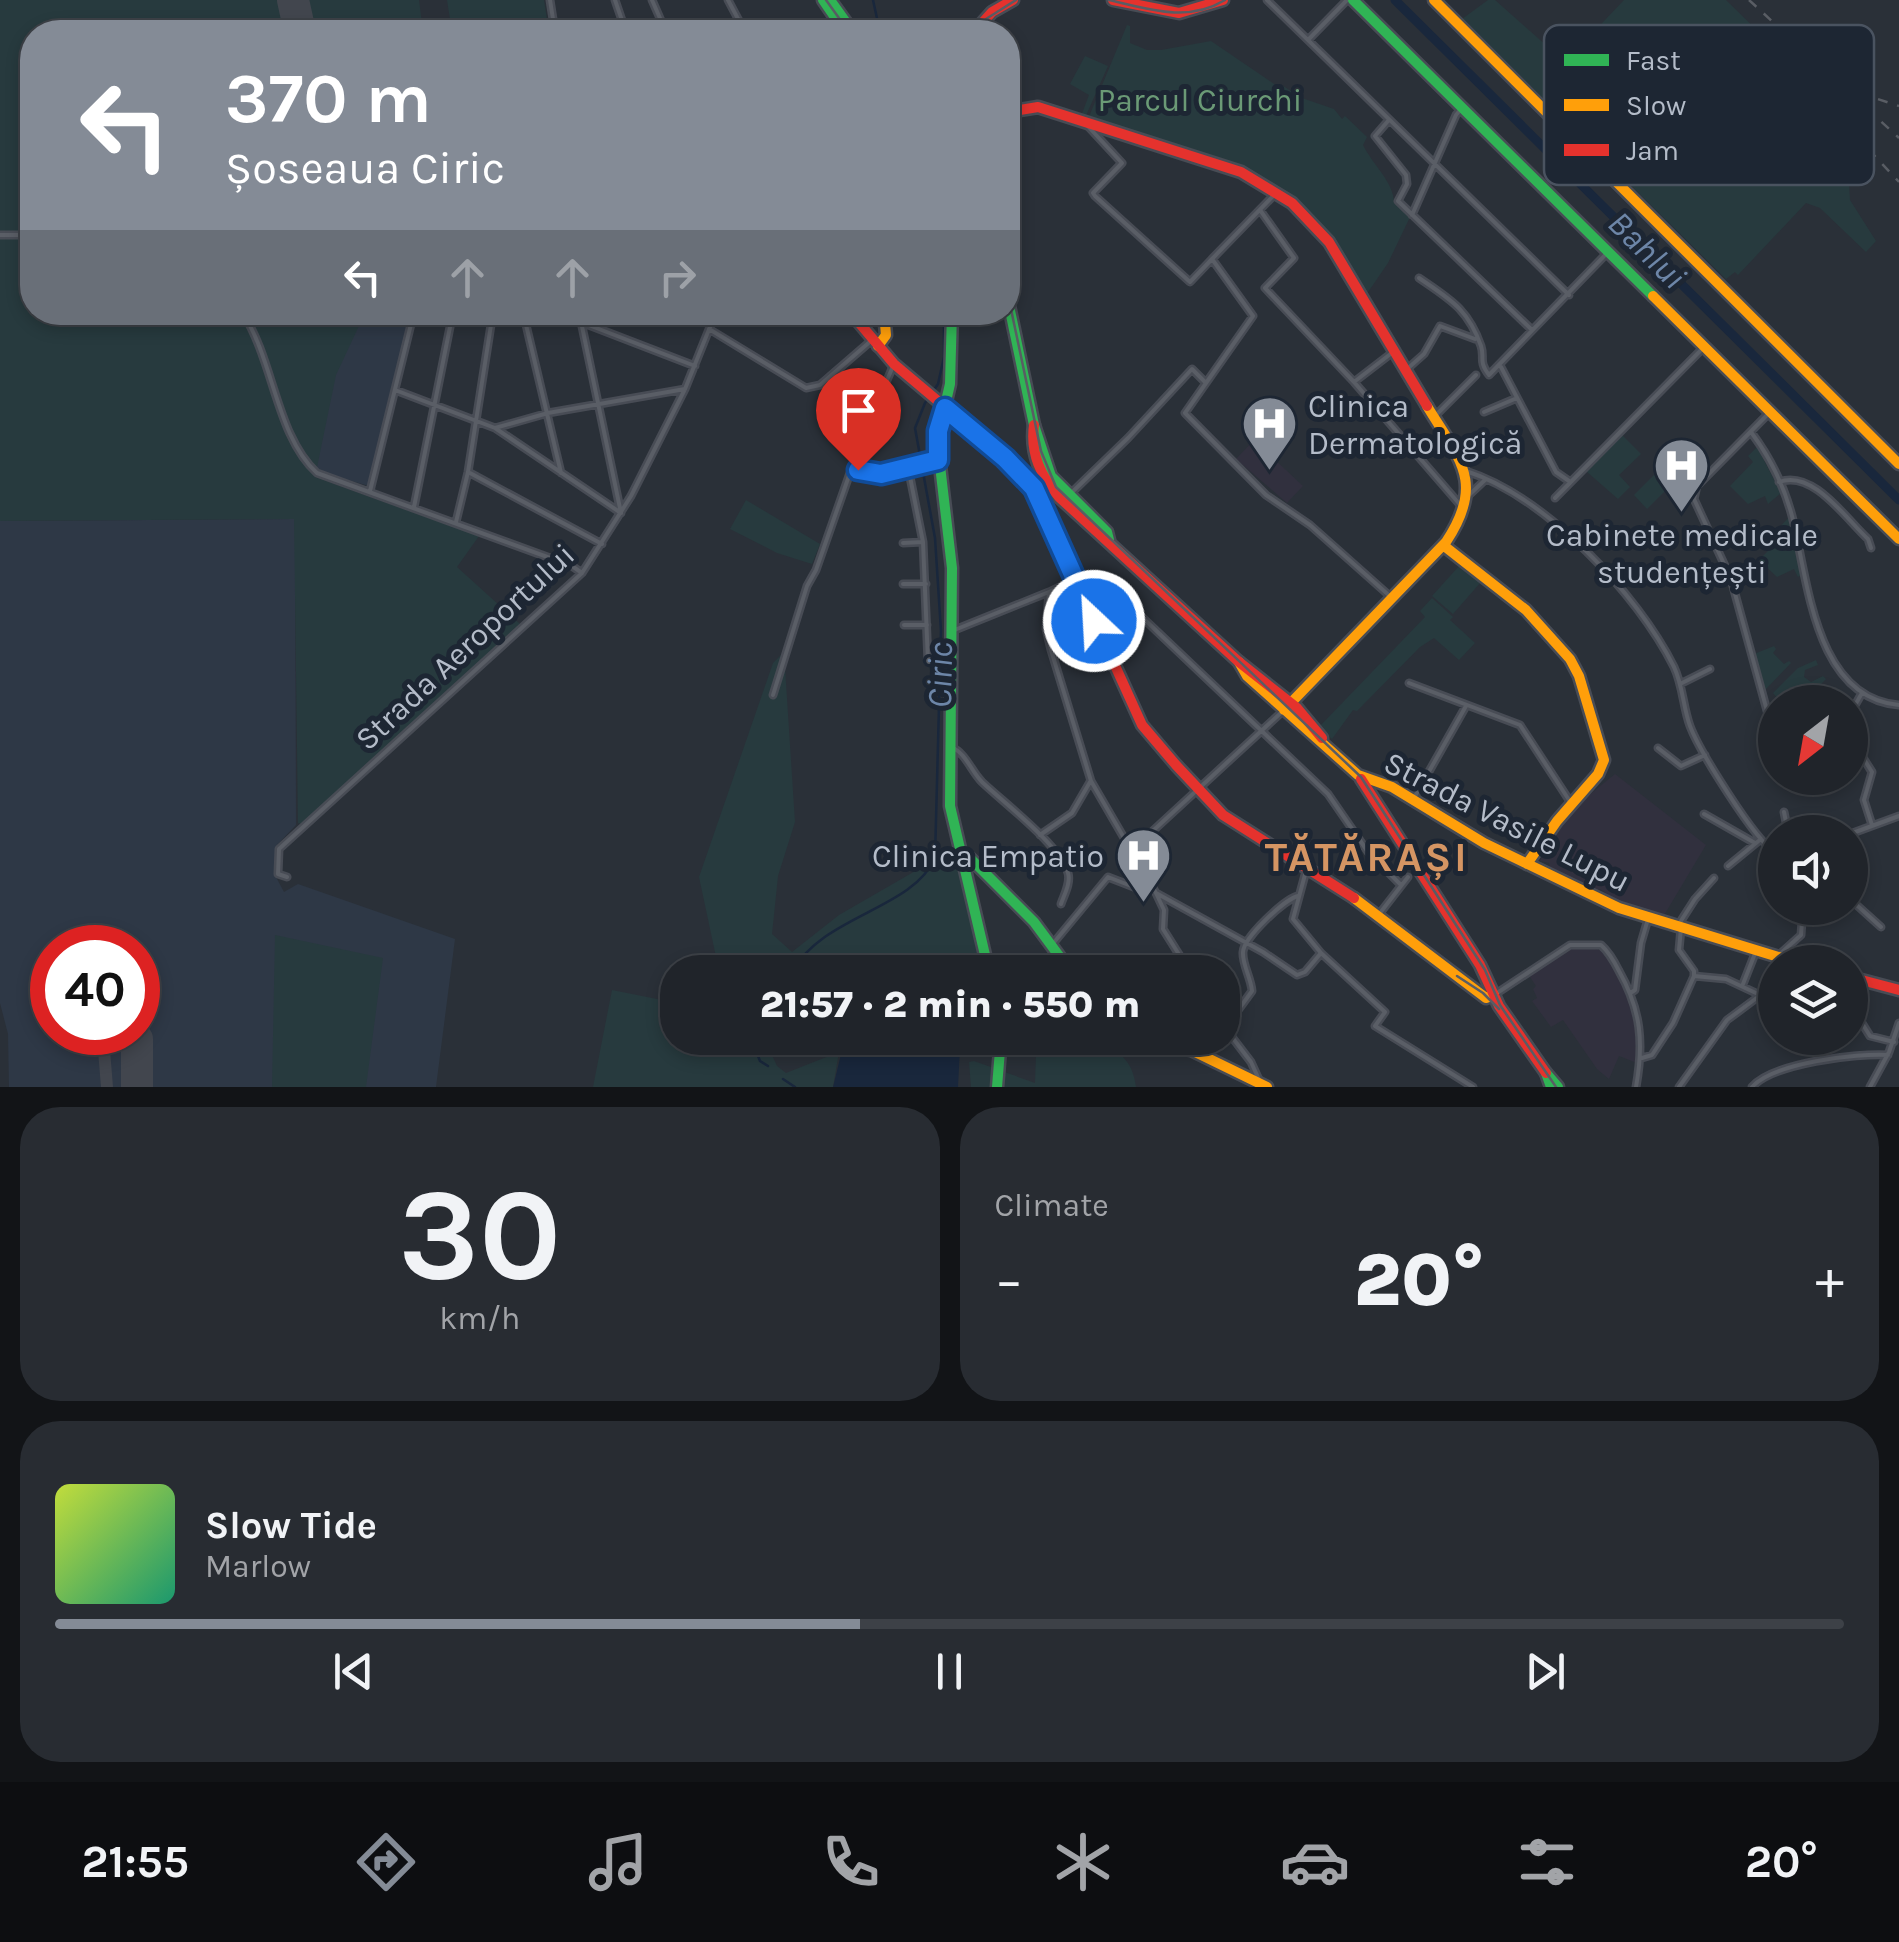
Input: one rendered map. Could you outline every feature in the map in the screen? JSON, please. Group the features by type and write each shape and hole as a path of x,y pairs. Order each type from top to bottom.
{"street":[{"path":"983,20 1012,0"},
{"path":"1113,0 1179,12 1222,0"},
{"path":"1267,0 1568,295"},
{"path":"1434,0 1544,110"},
{"path":"1308,40 1348,1 1462,108 1899,539"},
{"path":"1020,111 1038,107 1236,170 1292,203 1328,242 1466,472 1469,495 1443,545 1287,707 1131,851"},
{"path":"1412,215 1462,108"},
{"path":"1390,120 1376,132 1375,138 1402,169 1407,184 1398,201 1532,330"},
{"path":"1085,123 1122,163 1093,193 1190,282 1277,192"},
{"path":"1619,185 1899,464"},
{"path":"1260,210 1294,258 1265,288 1354,382 1464,510"},
{"path":"1419,278 1468,314 1482,347 1480,360 1485,372 1491,374 1609,252"},
{"path":"1212,258 1253,316 1186,408 1188,419 1266,494 1310,525 1392,598"},
{"path":"249,325 302,459 317,473 572,566 582,574"},
{"path":"370,491 411,325"},
{"path":"414,506 449,325"},
{"path":"456,522 468,472 491,325"},
{"path":"528,325 562,474"},
{"path":"582,325 621,512"},
{"path":"589,325 696,366"},
{"path":"707,325 806,388 820,385 886,335 885,325"},
{"path":"860,325 894,364 1028,479 1142,724 1198,789 1237,826 1379,914 1486,994 1555,1087"},
{"path":"946,325 952,372 935,461 951,552 950,806 985,955"},
{"name":"Strada Vasile Lupu","path":"1013,325 1034,425 1031,440 1037,464 1065,498 1107,532 1110,541 1239,662 1247,676 1287,707 1358,775 1392,787 1526,865 1648,919 1756,951"},
{"path":"1404,372 1424,354 1440,326 1476,338"},
{"name":"Strada Aeroportului","path":"287,877 278,874 279,849 582,574 621,512 685,389 710,327"},
{"path":"1555,498 1705,346"},
{"path":"1354,382 1393,352"},
{"path":"773,695 798,611 884,381 894,364"},
{"path":"1500,366 1560,477 1569,481"},
{"path":"1065,498 1192,369 1205,382"},
{"path":"1434,417 1476,375"},
{"path":"494,428 548,413 685,389"},
{"path":"395,390 494,428 621,512"},
{"path":"1484,412 1518,398"},
{"path":"1760,685 1730,579 1694,498 1697,486 1770,412"},
{"path":"1751,432 1792,515 1808,596 1828,652 1854,685"},
{"path":"851,468 878,474 935,461"},
{"path":"910,467 926,584 928,662"},
{"path":"468,472 602,544"},
{"path":"1466,472 1524,500 1612,576 1654,634 1680,684 1690,725 1705,755 1758,841"},
{"path":"1779,482 1788,478 1812,486 1868,540 1871,548"},
{"path":"1469,495 1485,480"},
{"path":"903,544 922,542"},
{"path":"1443,545 1526,610 1570,659 1579,676 1604,760 1598,774 1526,865"},
{"path":"952,631 1075,580"},
{"path":"903,584 926,584"},
{"path":"1050,592 1046,629 1091,781 1156,893 1164,910 1164,929 1180,955"},
{"path":"1092,618 1125,601 1338,804 1368,852 1401,885"},
{"path":"904,625 927,625"},
{"path":"1680,684 1710,669"},
{"path":"1408,683 1520,725 1554,782 1572,803"},
{"path":"1868,696 1899,704"},
{"path":"1413,800 1466,706"},
{"path":"951,747 959,751 980,780 1040,835 1068,874 1062,904"},
{"path":"1658,748 1682,766 1705,755"},
{"path":"1358,775 1484,970 1486,994"},
{"path":"1040,835 1072,813 1091,781"},
{"path":"1865,795 1872,826"},
{"path":"1704,814 1758,841"},
{"path":"1868,827 1899,816"},
{"path":"1728,866 1758,841"},
{"path":"960,853 969,857 1034,922 1058,955"},
{"path":"1307,870 1293,919 1321,954 1385,1012 1376,1026 1474,1087"},
{"path":"1051,946 1108,877 1139,889 1152,886"},
{"path":"1379,914 1408,877"},
{"path":"1642,1058 1652,1055 1670,1028 1694,976 1679,950 1679,928 1694,898 1714,878"},
{"path":"1156,893 1297,976 1321,954"},
{"path":"1240,1006 1252,991 1243,954 1246,944 1282,904 1298,896"},
{"path":"1868,916 1881,927"},
{"path":"1632,992 1648,919"},
{"path":"1789,945 1801,935 1802,925"},
{"path":"1486,994 1570,945 1601,944 1632,992 1641,1030 1642,1058 1636,1087"},
{"path":"1742,984 1756,951"},
{"path":"1678,1087 1727,1020 1758,996 1742,984 1726,979 1694,976"},
{"path":"1868,982 1899,990"},
{"path":"1870,1087 1894,1042 1899,1023"},
{"path":"1868,1033 1894,1042"},
{"path":"1240,1047 1264,1085"},
{"path":"996,1087 999,1055"},
{"path":"1202,1055 1264,1085"},
{"path":"1752,1087 1761,1077 1825,1060 1888,1055"},
{"path":"1455,1087 1460,1078"}],"shaded area":[{"path":"258,325 409,325 369,486 313,466"},
{"name":"Clinica Dermatologică","path":"1254,440 1303,486 1287,503 1236,459"},
{"path":"295,519 296,825 276,846 276,877 284,892 298,884 455,939 436,1087 9,1087 8,1034 0,1003 0,521"},
{"path":"1615,774 1706,845 1663,917 1551,872 1549,863 1540,861 1542,856 1538,853 1572,809"},
{"path":"1565,950 1602,950 1608,958 1631,997 1635,1017 1637,1063 1619,1056 1609,1079 1597,1069 1563,1020 1551,1027 1532,1001 1537,998 1530,977 1533,972"},
{"path":"841,1055 960,1055 958,1087 833,1087"}],"green space":[{"path":"0,0 419,0 422,20 20,20 20,325 359,325 336,375 315,477 479,536 457,567 520,624 301,824 294,519 0,521"},
{"path":"447,0 544,0 547,20 450,20"},
{"path":"1488,0 1495,0 1544,43 1544,100 1462,19"},
{"path":"1624,0 1726,0 1751,25 1600,25"},
{"name":"Parcul Ciurchi","path":"1127,25 1130,43 1147,50 1211,41 1277,86 1334,109 1367,137 1363,145 1387,180 1394,203 1410,217 1388,263 1364,298 1310,221 1262,183 1124,134 1125,128 1088,119"},
{"path":"1085,56 1108,66 1084,120 1080,119 1089,95 1070,84"},
{"path":"1631,185 1849,185 1850,200 1876,241 1866,252 1820,208 1806,203 1738,275 1735,272 1726,279"},
{"path":"1622,435 1641,454 1619,475 1630,487 1618,499 1586,471"},
{"path":"1757,447 1781,493 1768,504 1765,496 1748,504 1730,486 1753,462 1748,456"},
{"path":"1658,471 1671,485 1647,509 1634,495"},
{"path":"746,500 820,544 812,564 777,553 730,529"},
{"path":"1789,517 1801,575 1798,577 1794,569 1777,577 1759,560 1785,534 1779,528"},
{"path":"1460,565 1481,582 1453,614 1432,596"},
{"path":"1432,598 1475,643 1459,660 1434,638 1420,647 1357,711 1353,710 1332,739 1319,727 1425,617 1420,611"},
{"path":"1774,646 1773,653 1784,664 1791,663 1770,685 1763,685 1754,654"},
{"path":"784,652 795,822 778,876 772,934 792,952 839,915 917,870 930,851 939,856 956,855 982,955 716,955 699,877 773,663"},
{"path":"1816,660 1818,665 1805,670 1804,677 1811,682 1823,676 1826,679 1820,685 1781,685 1798,668"},
{"path":"275,935 383,958 366,1087 272,1087"},
{"path":"612,990 660,1000 660,1055 772,1055 786,1073 838,1055 833,1087 593,1087"},
{"path":"1036,1055 1120,1055 1129,1065 1136,1087 971,1087 969,1062 1035,1083"}],"waterway":[{"name":"Ciric","path":"873,0 877,20"},
{"name":"Bahlui","path":"1395,0 1544,148"},
{"name":"Bahlui","path":"1581,185 1899,500"},
{"name":"Ciric","path":"805,955 824,937 907,890 935,858 941,631 935,538 915,428 938,384 944,357 944,325"},
{"path":"758,1055 768,1066"},
{"path":"783,1079 795,1087"}],"taxiway":[{"path":"107,1087 104,1050 113,1046 130,1047 140,1057 137,1083"}],"runway":[{"path":"293,0 297,20"},
{"path":"137,1055 137,1087"}],"tram line":[{"path":"826,0 840,20"},
{"path":"985,20 1016,0"},
{"path":"1109,0 1182,12 1197,11 1225,0"},
{"path":"1014,325 1041,451 1056,487 1361,777 1485,970 1500,1005 1556,1087"},
{"path":"1457,976 1499,1009"}],"railway":[{"path":"1749,0 1776,25"},
{"path":"1874,98 1899,106"},
{"path":"1874,115 1899,138"},
{"path":"1874,155 1899,182"}],"traffic: fast":[{"path":"823,0 837,20"},
{"path":"830,0 844,20"},
{"path":"1353,0 1653,296"},
{"path":"952,325 950,384 937,440 952,568 950,806 985,955"},
{"path":"1013,325 1034,425 1051,476 1107,532 1109,540"},
{"path":"960,854 969,857 1034,922 1058,955"},
{"path":"997,1087 1000,1055"},
{"path":"1551,1087 1546,1073 1558,1087"}],"traffic: slow":[{"path":"1434,0 1544,110"},
{"path":"1619,185 1899,464"},
{"path":"1653,296 1899,539"},
{"path":"878,346 886,335 885,325"},
{"path":"1284,710 1446,542 1458,521 1466,487 1464,471 1427,406"},
{"path":"1443,545 1526,610 1570,659 1579,676 1604,760 1598,774 1557,821 1527,864"},
{"path":"1239,662 1247,676 1358,775 1392,787 1484,843 1619,908 1758,951"},
{"path":"1354,898 1486,998 1494,995"},
{"path":"1201,1055 1267,1087"}],"traffic: jam":[{"path":"985,20 1013,0"},
{"path":"1113,0 1179,13 1223,0"},
{"path":"1020,110 1038,107 1241,172 1292,203 1329,242 1427,406"},
{"path":"861,325 894,364 1034,487 1142,725 1176,765 1223,815 1354,898"},
{"path":"1034,425 1038,464 1059,497 1239,662 1297,708 1322,738"},
{"path":"1361,779 1480,965 1499,1006 1546,1073"},
{"path":"1868,982 1899,990"}],"place":[{"name":"Clinica Dermatologică","path":"1269,473"},
{"name":"Cabinete medicale studențești","path":"1682,515"},
{"name":"Clinica Empatio","path":"1143,905"}],"district":[{"name":"TĂTĂRAȘI","path":"1367,857"}],"route":[{"path":"858,470 881,474 938,460 938,431 945,408 1028,479 1094,621"}]}
